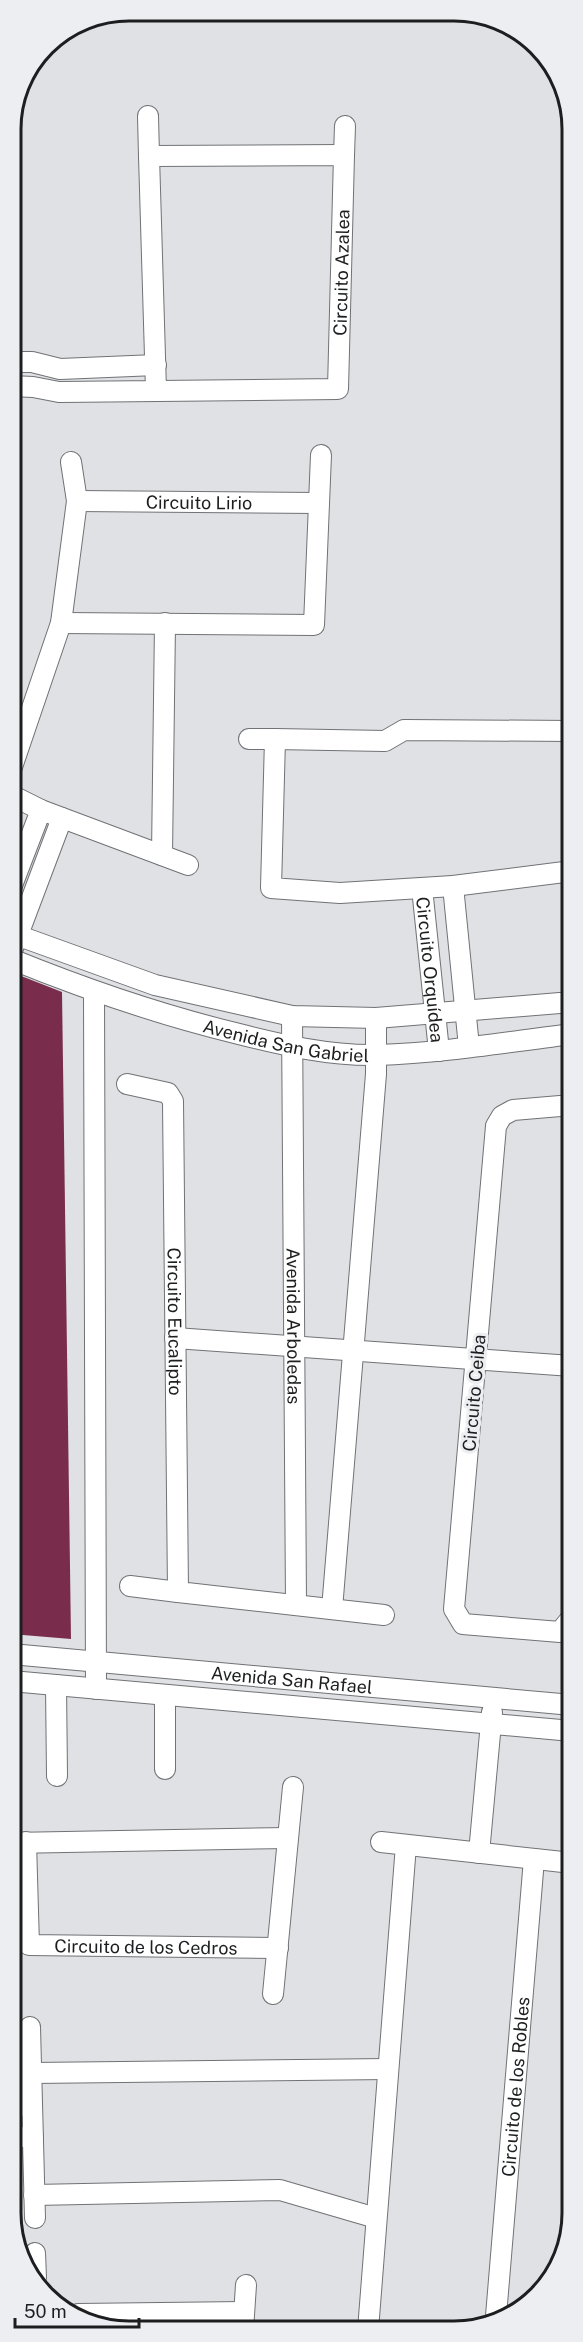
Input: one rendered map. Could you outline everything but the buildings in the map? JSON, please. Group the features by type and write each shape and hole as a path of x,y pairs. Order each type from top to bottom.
{"street":[{"path":"148,116 156,390"},
{"name":"Circuito Azalea","path":"21,386 59,392 347,389 345,126"},
{"path":"149,156 344,155"},
{"path":"21,362 32,362 60,369 156,365"},
{"path":"32,362 33,387"},
{"path":"61,622 314,625 321,455"},
{"path":"21,740 61,622 77,501 71,462"},
{"name":"Circuito Lirio","path":"77,501 319,503"},
{"path":"162,855 165,623"},
{"path":"249,739 385,741 404,730 562,731"},
{"name":"Circuito Orquídea","path":"275,739 271,888 340,893 453,886 562,872"},
{"path":"21,800 40,810 188,865"},
{"path":"21,862 40,810"},
{"path":"21,921 62,818"},
{"path":"29,841 50,850"},
{"name":"Circuito Orquídea","path":"453,886 470,1047"},
{"name":"Circuito Orquídea","path":"422,888 439,1051"},
{"path":"426,927 457,924"},
{"name":"Avenida San Gabriel","path":"21,943 155,985 292,1016 376,1018 562,1003"},
{"name":"Avenida San Gabriel","path":"21,963 94,992 183,1021 291,1047 377,1055 439,1051 562,1035"},
{"path":"94,992 96,1689"},
{"name":"Avenida Arboledas","path":"292,1016 296,1605"},
{"path":"332,1609 377,1055 376,1018"},
{"name":"Circuito Eucalipto","path":"127,1084 168,1093 173,1101 178,1592"},
{"name":"Circuito Ceiba","path":"562,1107 513,1110 502,1116 496,1126 454,1609 463,1624 560,1632 562,1630"},
{"path":"175,1338 562,1365"},
{"path":"130,1586 384,1615"},
{"name":"Avenida San Rafael","path":"21,1655 562,1704"},
{"name":"Avenida San Rafael","path":"21,1682 562,1730"},
{"path":"334,1710 336,1684"},
{"path":"56,1685 57,1776"},
{"path":"165,1695 165,1769"},
{"path":"479,1853 494,1698"},
{"path":"273,1994 293,1787"},
{"name":"Circuito de los Cedros","path":"21,1843 288,1838"},
{"path":"381,1842 562,1862"},
{"path":"369,2321 406,1845"},
{"name":"Circuito de los Robles","path":"496,2312 534,1859"},
{"name":"Circuito de los Cedros","path":"21,1906 28,1945 278,1948"},
{"path":"30,2027 35,2218"},
{"path":"32,2073 388,2069"},
{"path":"21,2106 32,2105"},
{"path":"21,2137 33,2137"},
{"path":"34,2195 280,2190 376,2218"},
{"path":"35,2253 36,2267"},
{"path":"93,2315 243,2321 246,2285"}]}
